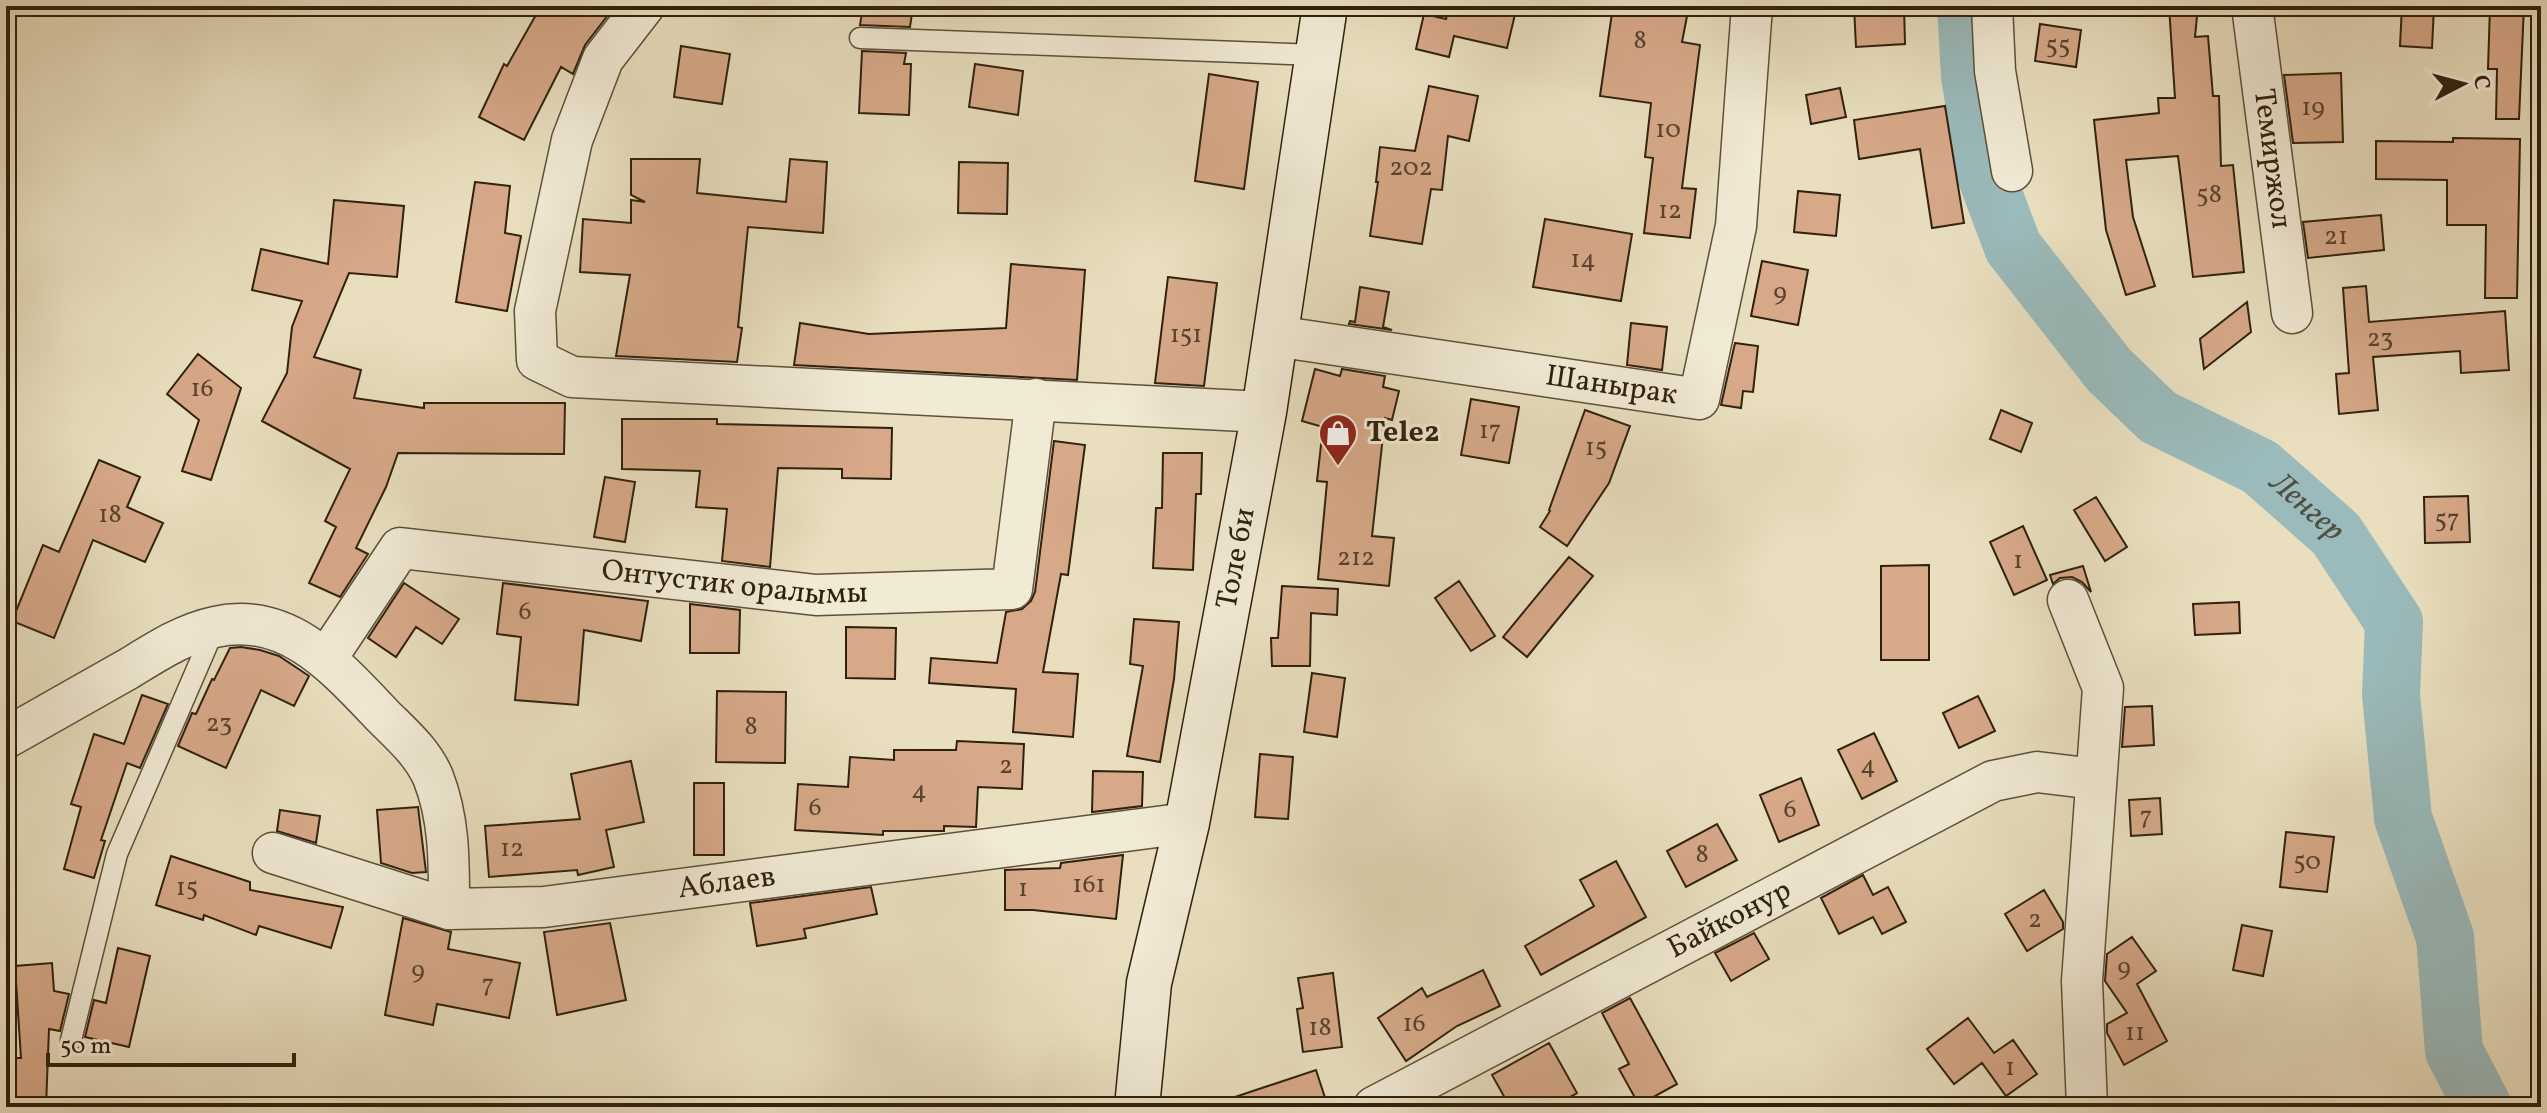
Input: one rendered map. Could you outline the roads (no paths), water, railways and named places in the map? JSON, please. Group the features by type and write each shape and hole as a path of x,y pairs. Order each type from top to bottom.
{"main road":[{"name":"Толе би","path":"1137,1107 1149,983 1187,823 1264,412 1325,6"}],"street":[{"path":"644,6 603,59 572,140 535,311 537,360 572,377 1264,412"},
{"name":"Шанырак","path":"1275,336 1699,399 1736,226 1752,6"},
{"path":"1992,6 1995,71 2012,171"},
{"name":"Темиржол","path":"2252,6 2292,313"},
{"name":"Онтустик оралымы","path":"326,659 400,548 816,595 1012,589 1036,399"},
{"path":"2068,600 2103,688 2082,981 2087,1107"},
{"path":"6,738 181,638 215,627 242,623 271,627 301,640 326,659 418,752 432,776 447,823 449,909"},
{"name":"Байконур","path":"1374,1107 1993,781 2037,772 2095,779"},
{"name":"Аблаев","path":"273,853 449,909 544,907 1187,823"}],"lane":[{"path":"860,38 1317,55"},
{"path":"71,1040 117,854 215,627"}],"waterway":[{"name":"Ленгер","path":"1966,6 1970,76 1986,175 2013,247 2109,370 2158,417 2260,467 2336,534 2394,622 2391,695 2403,818 2445,937 2454,1051 2483,1107"}],"place":[{"name":"Tele2","path":"1338,467"}]}
